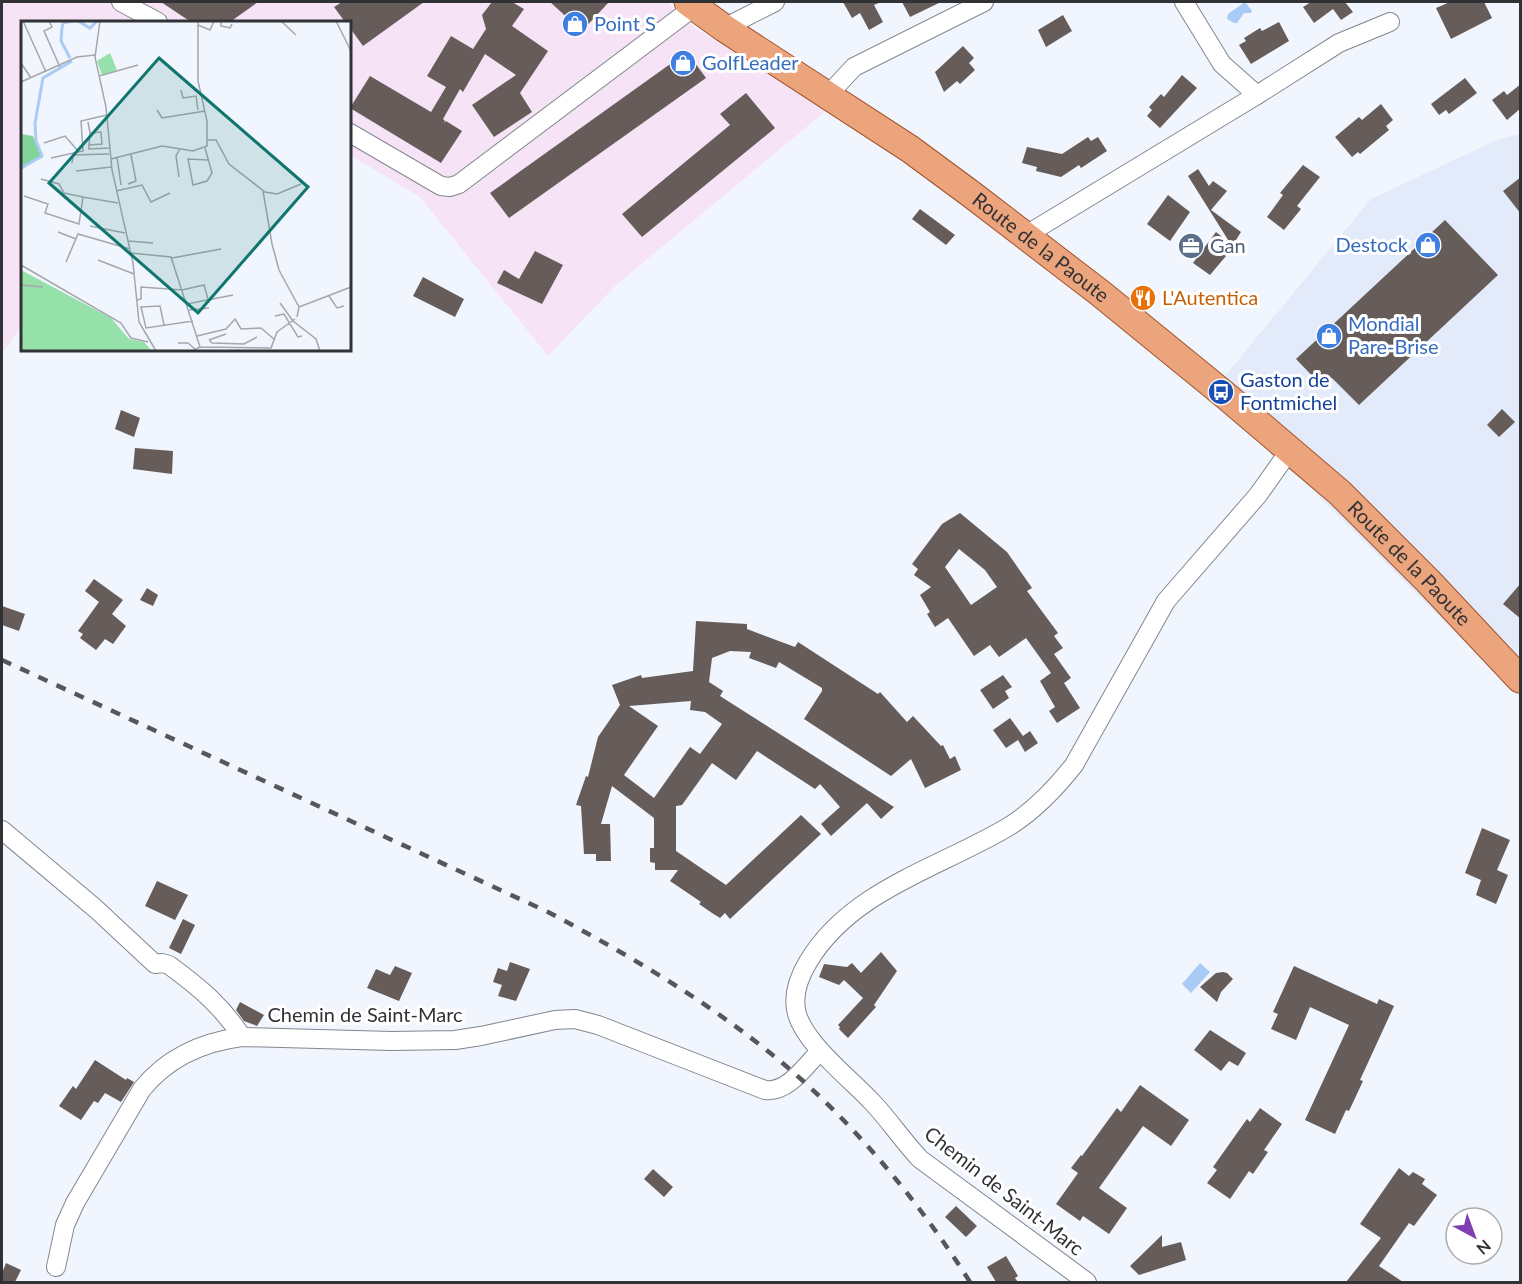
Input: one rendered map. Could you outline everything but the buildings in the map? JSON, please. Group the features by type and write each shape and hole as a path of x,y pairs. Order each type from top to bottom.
{"main road":[{"name":"Route de la Paoute","path":"691,4 910,149 1026,236 1225,395 1290,450 1374,527 1521,679"}],"street":[{"path":"121,2 156,21"},
{"path":"724,28 775,2"},
{"path":"827,96 854,67 984,2"},
{"path":"1184,2 1222,64 1257,95"},
{"path":"351,134 441,186 450,187 459,184 691,4"},
{"path":"1026,236 1338,43 1390,22"},
{"path":"820,1051 797,1014 795,994 802,972 816,948 830,931 871,898 1008,827 1033,809 1055,788 1074,765 1166,602 1258,495 1290,450"},
{"name":"Chemin de Saint-Marc","path":"2,830 88,902 155,964 169,965 211,998 228,1015 242,1037 392,1041 454,1040 555,1020 575,1019 598,1024 772,1091 780,1090 787,1085 820,1051 876,1106 904,1142 920,1158 1087,1282"},
{"path":"56,1267 65,1225 75,1203 142,1089 154,1074 183,1053 222,1040 242,1037"}],"shaded area":[{"path":"2,2 667,2 695,28 827,110 616,285 548,356 420,197 351,156 351,21 21,21 21,326 2,353"},
{"path":"1520,134 1520,697 1294,472 1206,399 1371,199 1497,140"}],"water":[{"path":"1245,2 1252,11 1251,13 1244,13 1237,23 1227,19 1228,14"},
{"path":"1200,963 1210,972 1191,993 1182,984"}],"railway":[{"path":"2,660 548,912 680,988 773,1055 849,1126 893,1175 970,1282"}],"place":[{"name":"Point S","path":"575,24"},
{"name":"GolfLeader","path":"683,63"},
{"name":"Destock","path":"1428,245"},
{"name":"Gan","path":"1191,246"},
{"name":"L'Autentica","path":"1143,298"},
{"name":"Mondial Pare-Brise","path":"1329,336"},
{"name":"Gaston de Fontmichel","path":"1221,392"}]}
